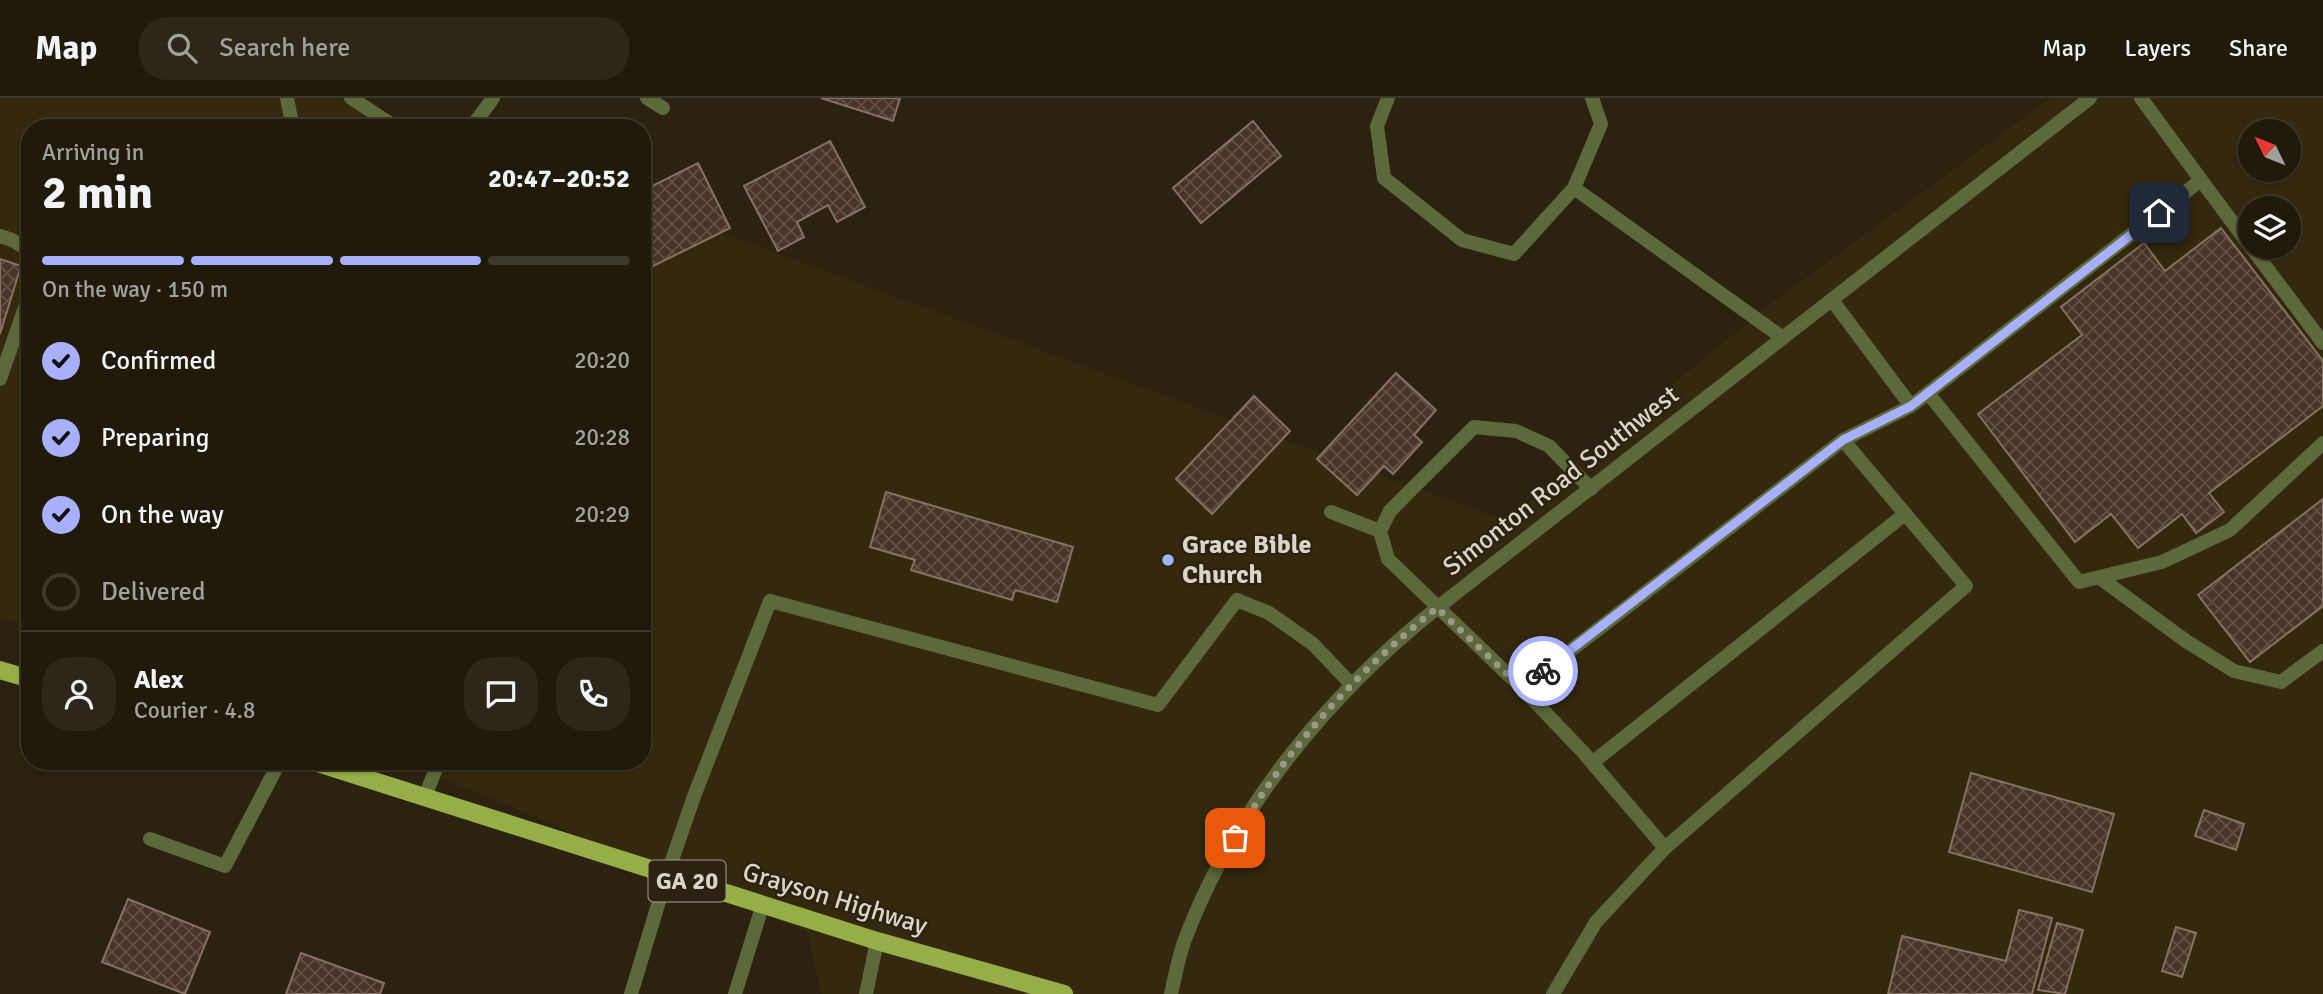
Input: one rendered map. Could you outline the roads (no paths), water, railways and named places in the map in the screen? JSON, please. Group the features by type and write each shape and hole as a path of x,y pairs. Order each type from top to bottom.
{"main road":[{"path":"0,670 21,676"},
{"name":"Grayson Highway","path":"338,770 877,941 1064,994"}],"street":[{"path":"287,98 291,119"},
{"path":"351,98 383,119"},
{"path":"478,119 493,98"},
{"path":"647,98 663,108"},
{"path":"1388,98 1377,126 1384,178 1462,240 1514,254 1574,188 1601,124 1592,98"},
{"name":"Simonton Road Southwest","path":"1171,994 1183,944 1223,858 1246,818 1272,779 1352,685 1437,608 2090,98"},
{"path":"2141,98 2238,230"},
{"path":"1522,688 1843,440 1911,406 2201,180"},
{"path":"1574,188 1783,338"},
{"path":"0,236 21,246"},
{"path":"2260,259 2323,343"},
{"path":"1832,299 1911,406"},
{"path":"0,379 21,319"},
{"path":"1928,393 2079,582 2162,562 2230,530 2323,443"},
{"path":"1591,489 1549,446 1516,430 1474,428 1390,510 1380,531 1388,559 1522,688 1592,762 1665,848"},
{"path":"1553,994 1596,922 1665,848 1966,586 1843,440"},
{"path":"1331,512 1380,531"},
{"path":"1592,762 1905,514"},
{"path":"2100,578 2186,641 2234,671 2281,682 2323,651"},
{"path":"631,994 693,799 770,601 1158,705 1237,600 1269,613 1313,644 1352,685"},
{"path":"150,839 225,866 275,770"},
{"path":"424,799 435,770"},
{"path":"734,994 763,904"},
{"path":"866,994 877,941"}],"place":[{"name":"Grace Bible Church","path":"1168,560"}]}
